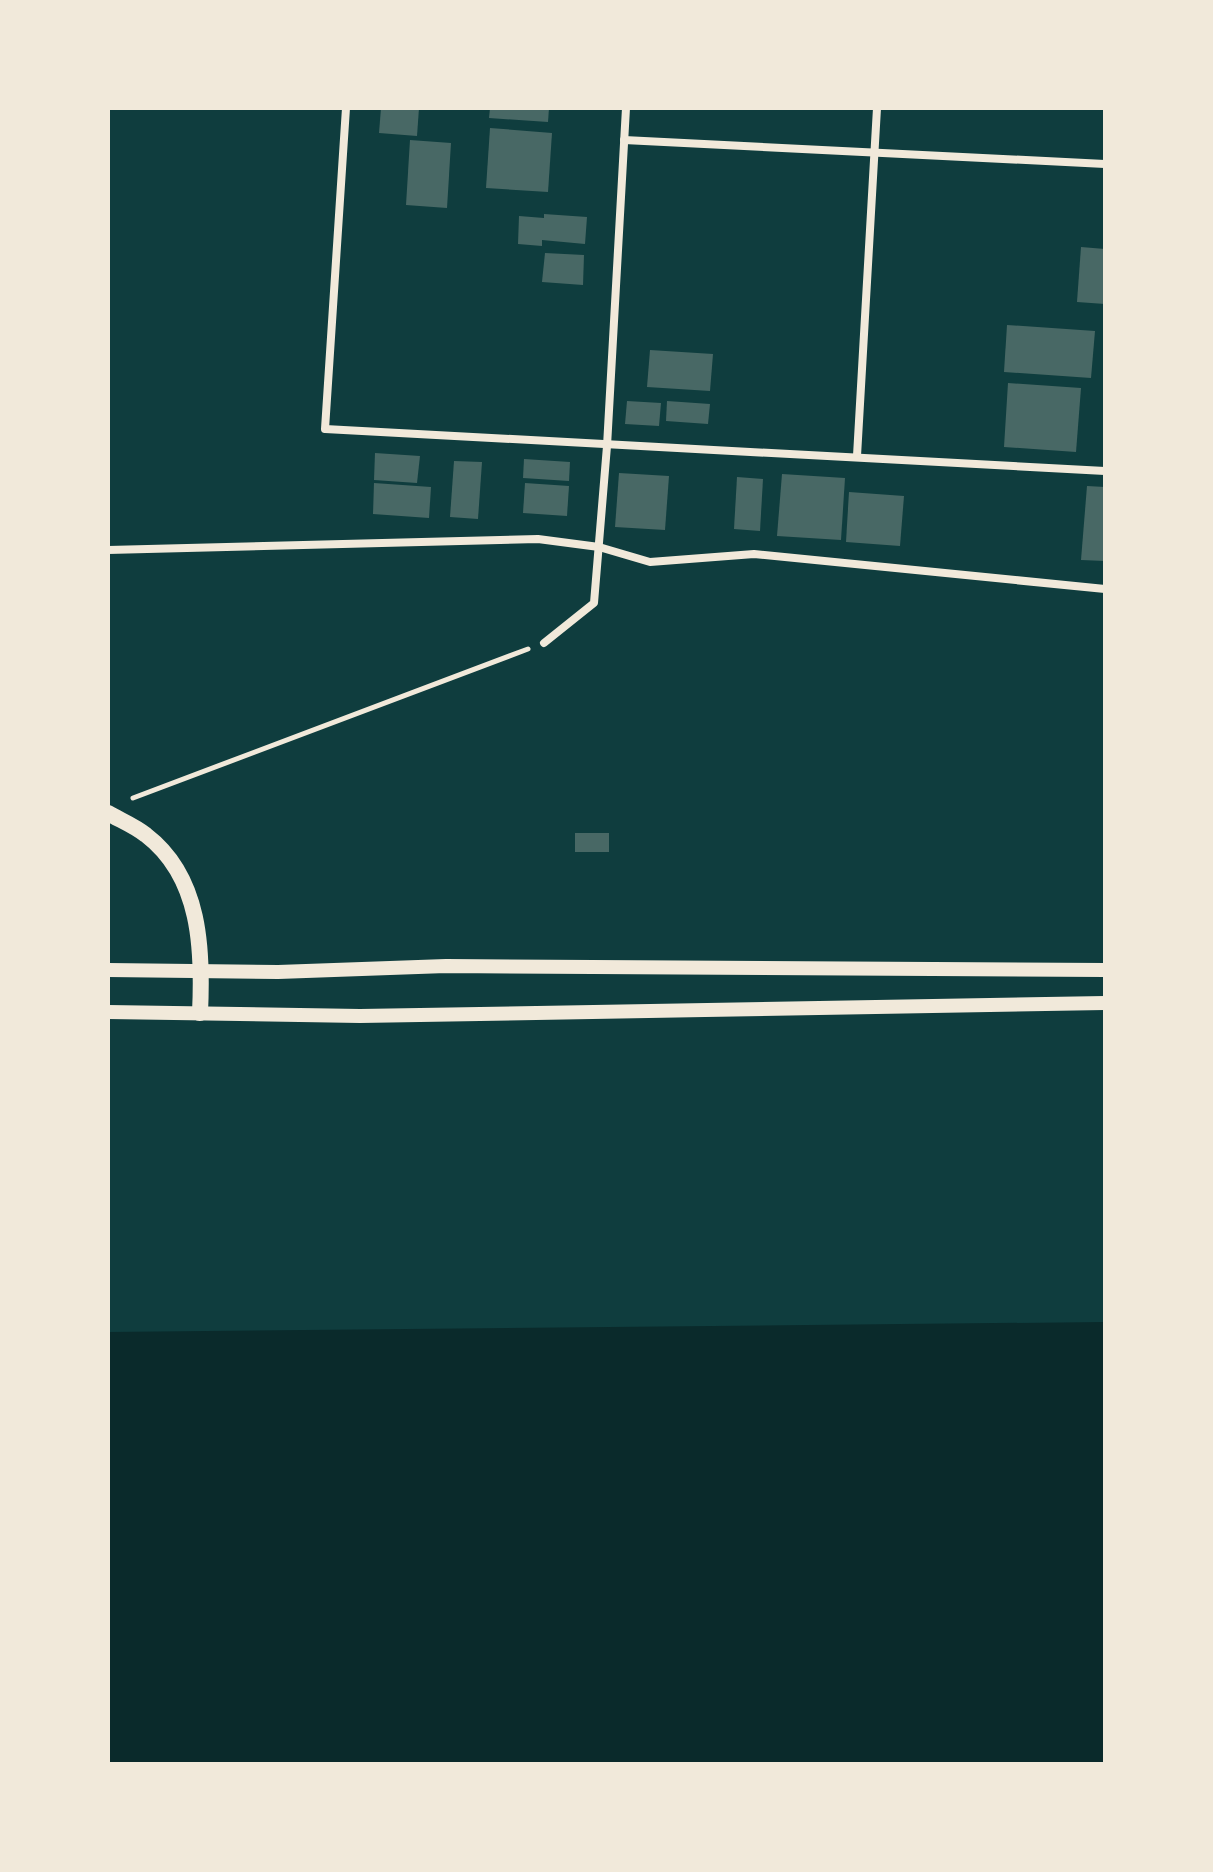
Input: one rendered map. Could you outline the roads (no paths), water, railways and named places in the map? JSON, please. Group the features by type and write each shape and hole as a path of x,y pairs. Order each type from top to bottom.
{"main road":[{"path":"108,813 146,835 168,857 183,880 197,916 202,971 200,1013"}],"street":[{"path":"346,108 325,429 1105,471"},
{"path":"544,643 594,603 607,446 626,108"},
{"path":"857,456 877,108"},
{"path":"624,140 1105,164"},
{"path":"108,550 538,539 599,547 650,562 754,554 1105,589"},
{"path":"108,970 446,966 1105,970"},
{"path":"108,1012 360,1016 1105,1003"}],"water":[{"path":"1105,1322 1105,1764 108,1764 108,1332"}]}
